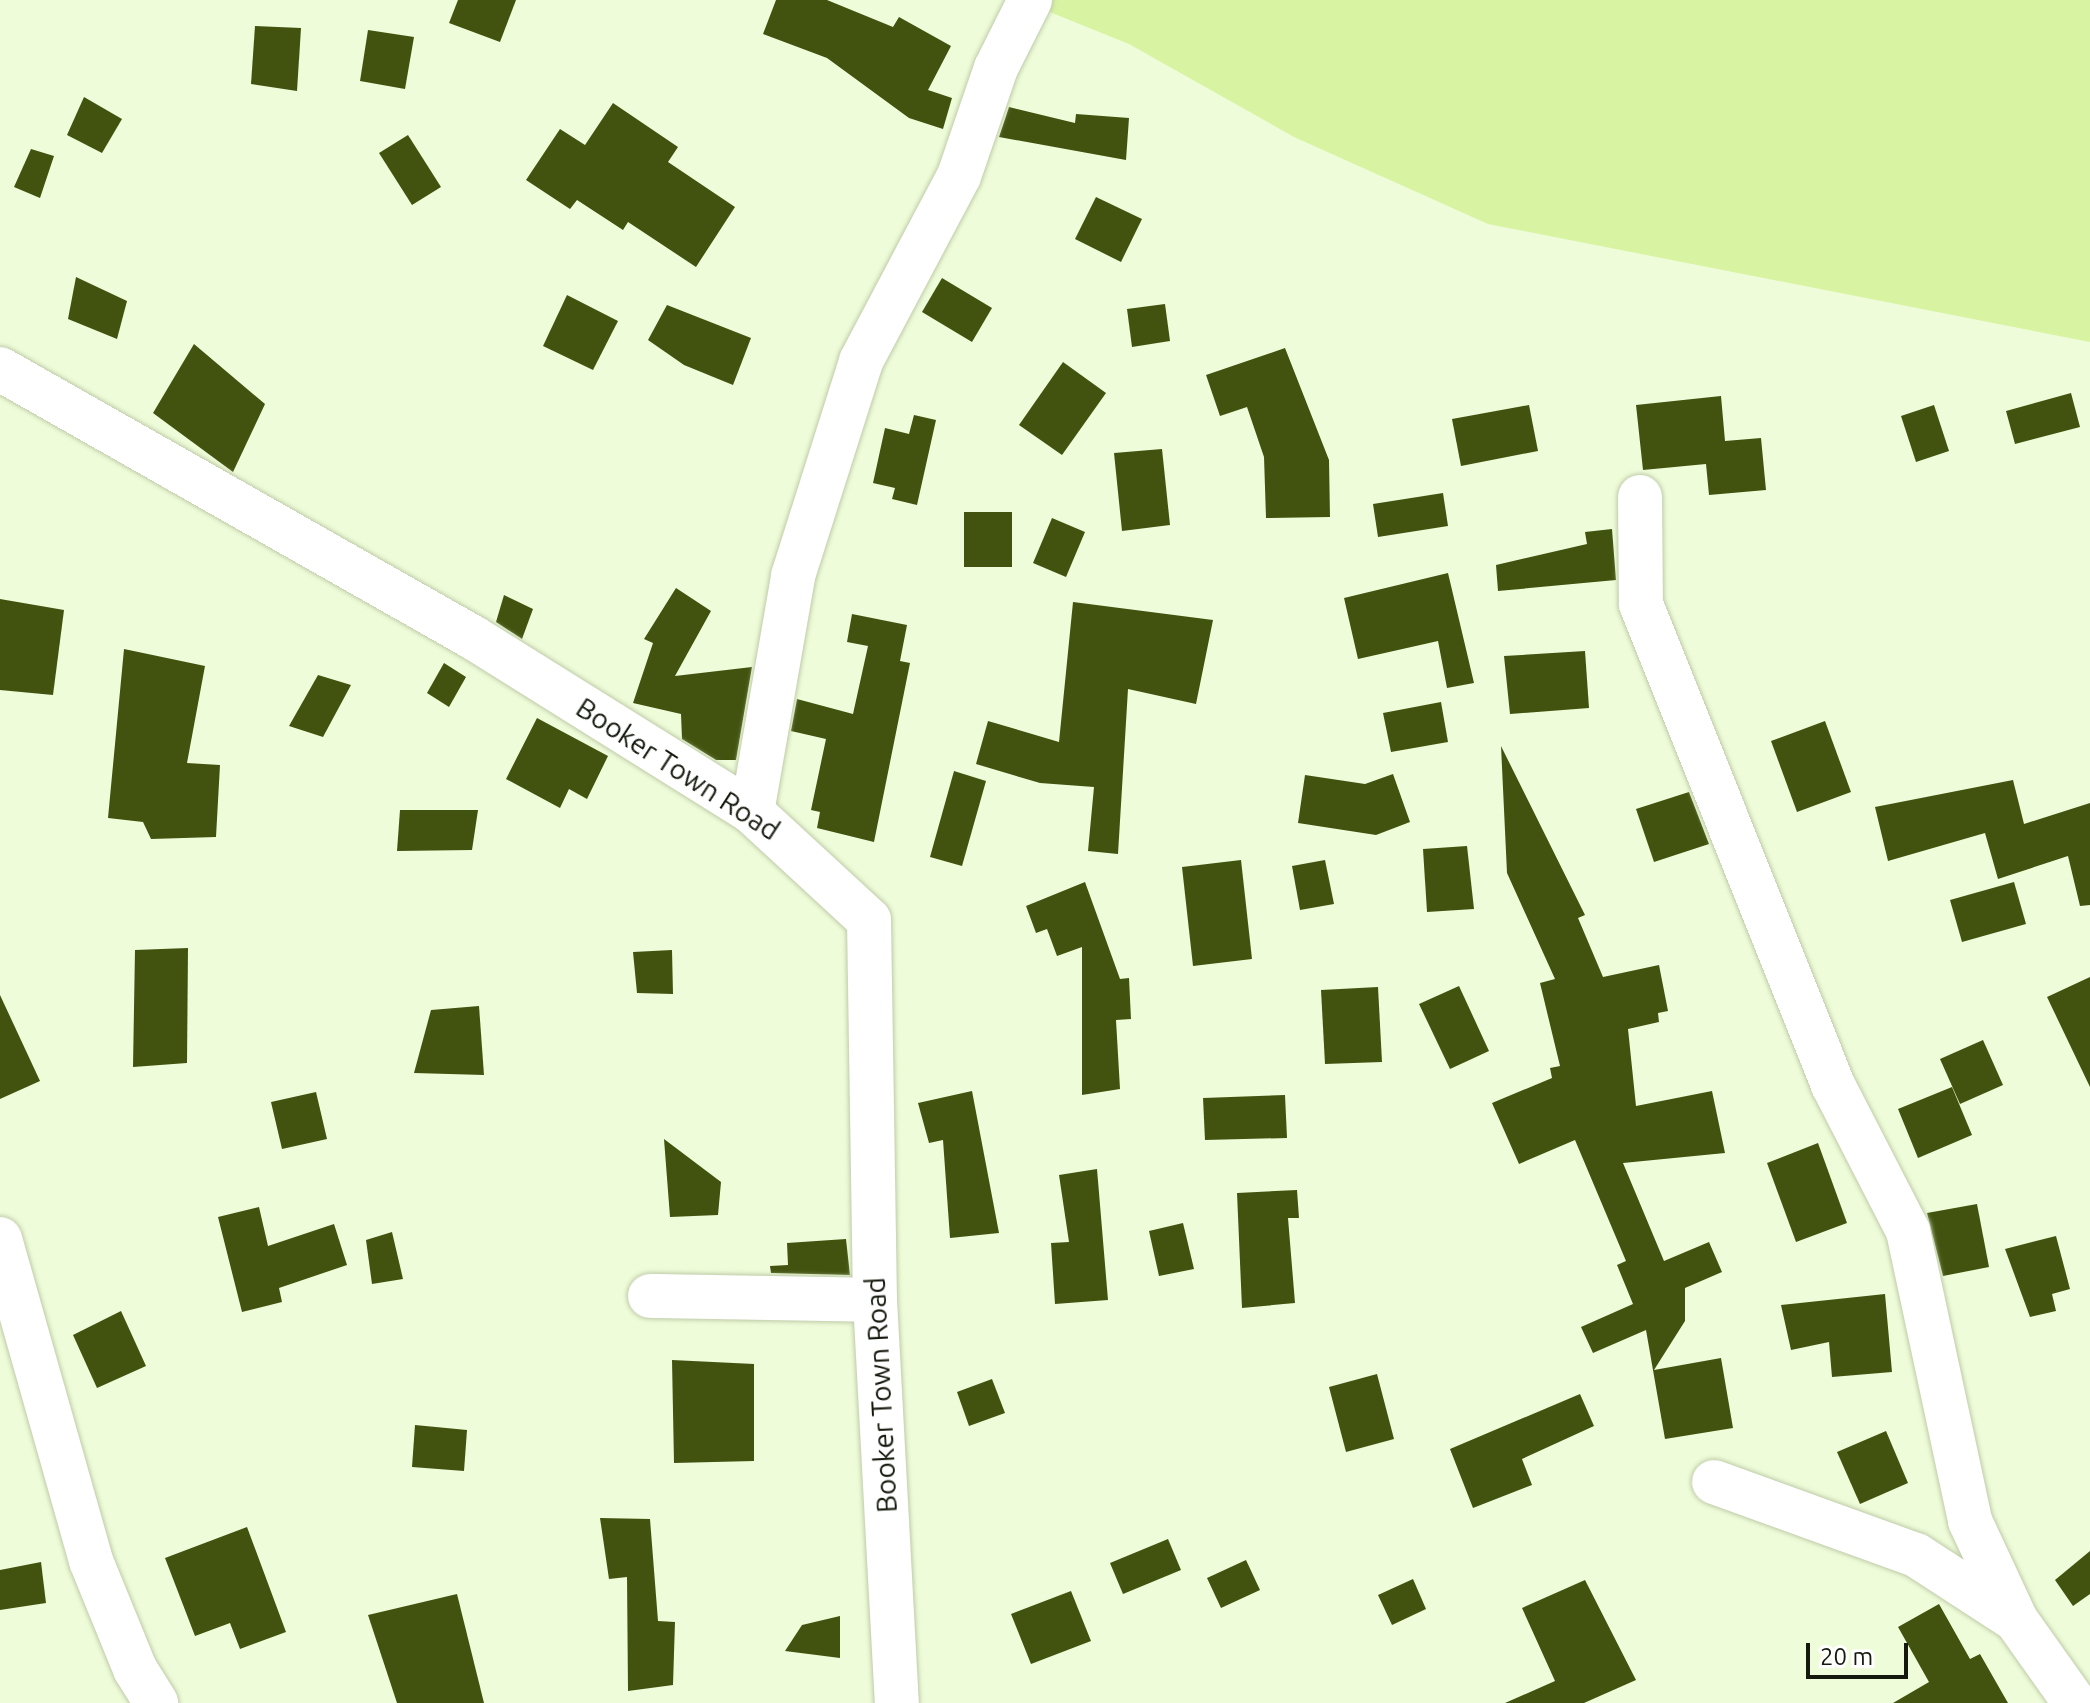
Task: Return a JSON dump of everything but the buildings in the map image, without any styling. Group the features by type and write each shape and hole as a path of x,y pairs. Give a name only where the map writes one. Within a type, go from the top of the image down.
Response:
{"street":[{"path":"752,812 793,576 861,361 959,176 996,68 1030,0"},
{"name":"Booker Town Road","path":"0,369 474,638 752,812 869,920 875,1300 897,1703"},
{"path":"1640,497 1641,604 1833,1085 1908,1231 1970,1521 2016,1620 2075,1703"},
{"path":"0,1239 91,1561 156,1703"},
{"path":"650,1296 875,1300"},
{"path":"1714,1482 1916,1555 2016,1620"}],"green space":[{"path":"1020,0 2090,0 2090,342 1488,224 1294,137 1129,44"}]}
